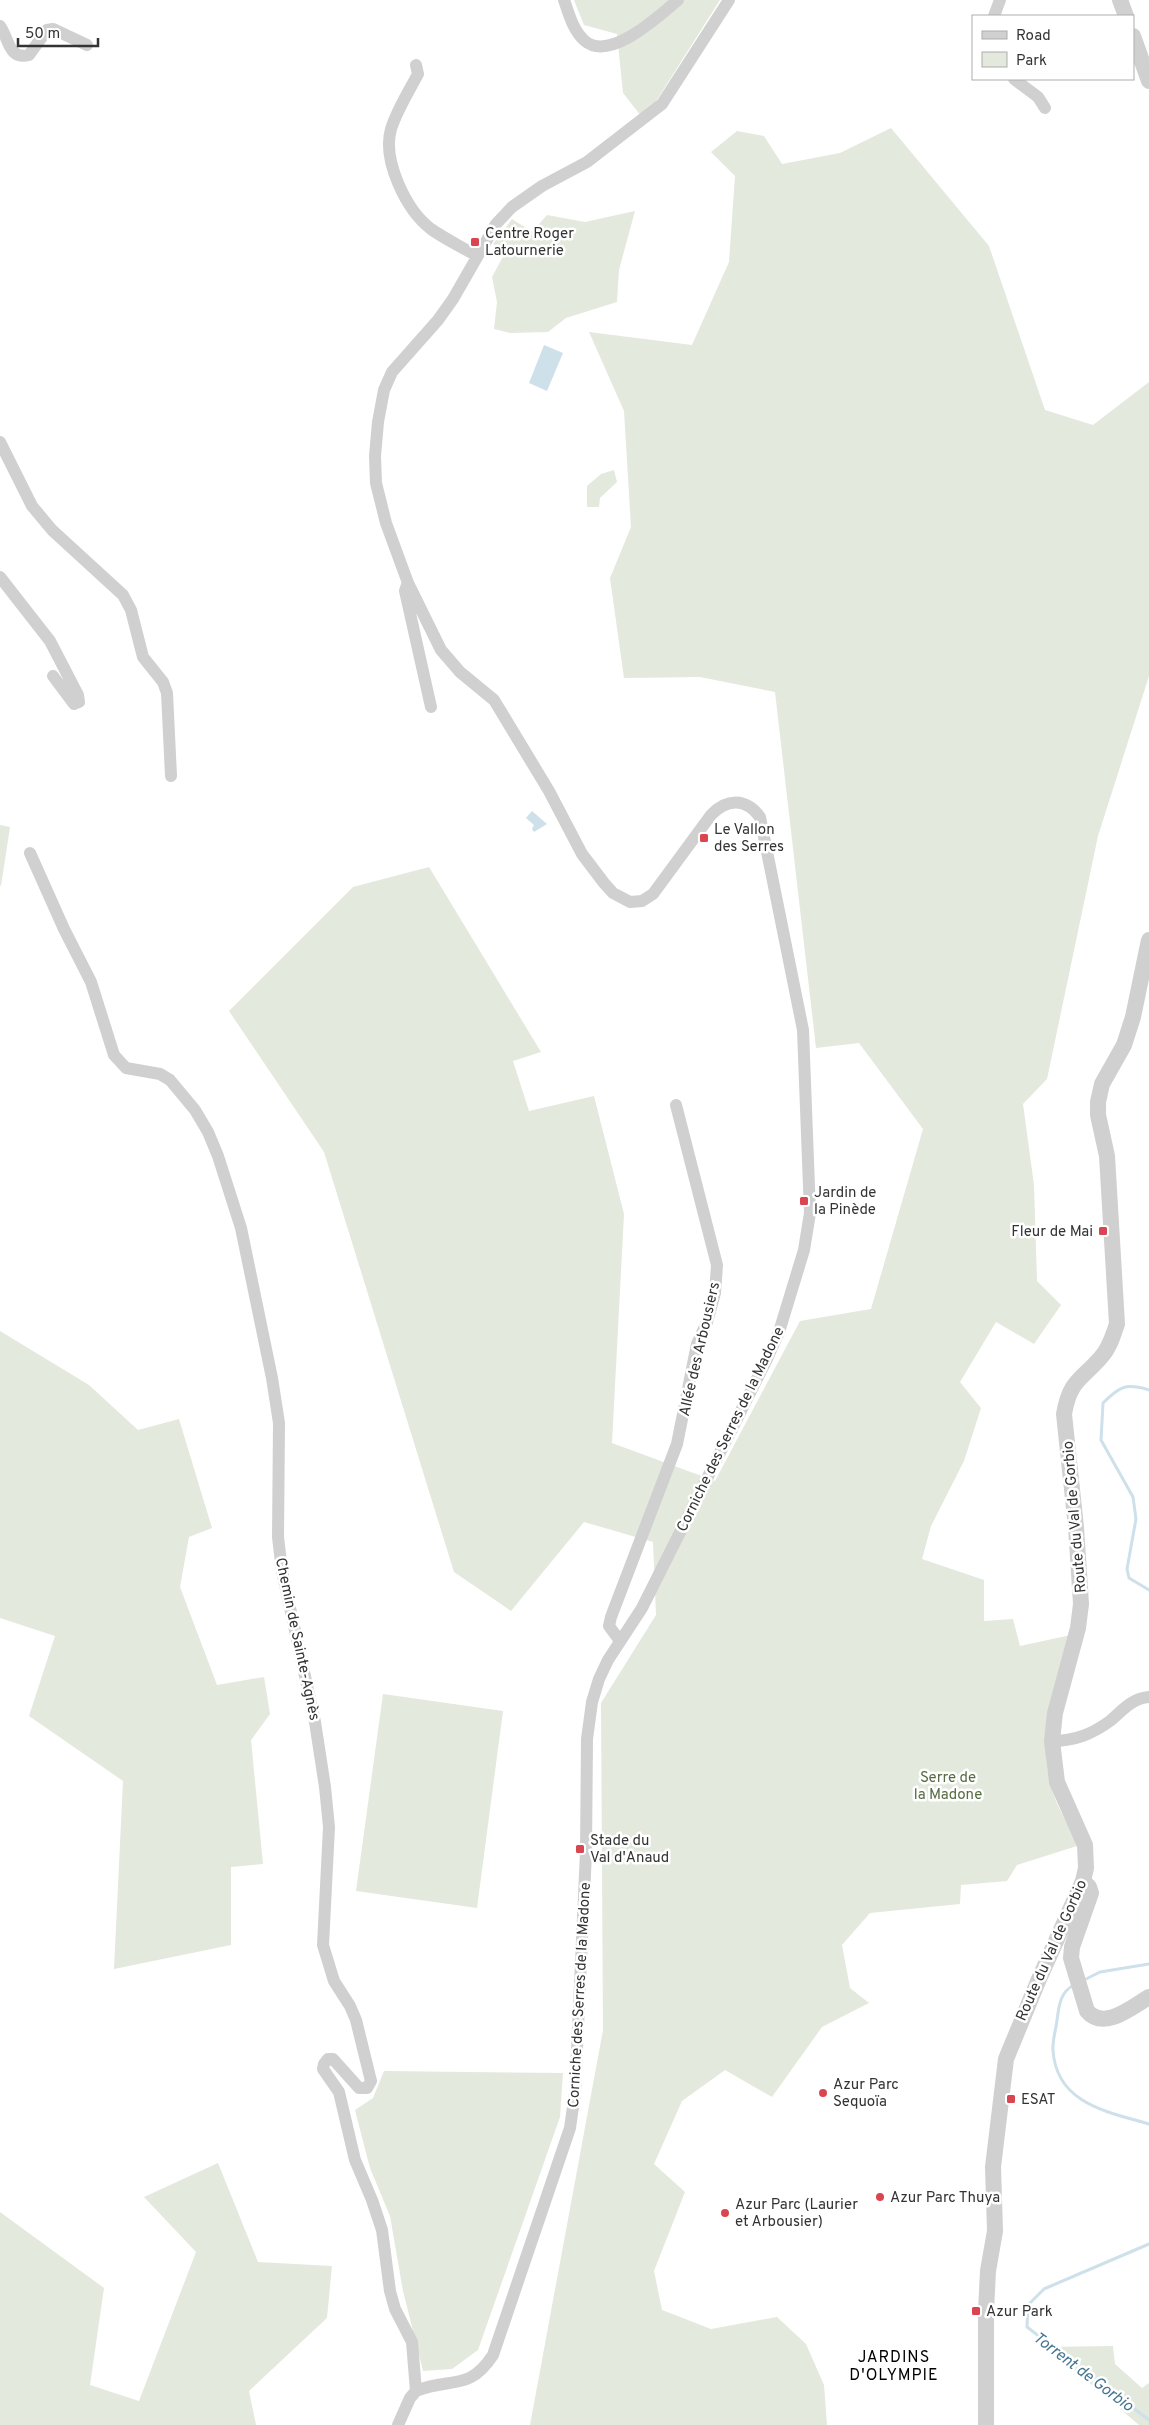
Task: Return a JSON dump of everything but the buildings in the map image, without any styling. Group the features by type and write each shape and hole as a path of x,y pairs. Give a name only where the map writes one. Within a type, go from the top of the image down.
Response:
{"street":[{"path":"564,0 579,35 595,46 607,47 617,44 634,33 678,0"},
{"name":"Corniche des Serres de la Madone","path":"416,2390 460,2382 474,2376 486,2367 493,2355 570,2128 574,2093 586,1862 587,1739 599,1679 620,1641 642,1608 766,1362 779,1332 804,1250 810,1213 803,1030 790,958 760,817 754,808 745,803 733,802 722,805 711,815 653,894 642,901 630,902 620,899 604,883 582,854 549,791 494,700 460,672 441,650 408,583 386,523 376,483 375,456 384,390 392,372 438,320 453,299 496,224 512,208 542,186 588,162 662,104 729,0"},
{"path":"994,15 1000,0"},
{"path":"1120,0 1126,15"},
{"path":"0,26 13,52 22,56 29,55 47,30 53,29 87,45"},
{"path":"1134,39 1149,81"},
{"path":"416,65 418,74 391,129 389,151 392,169 400,186 422,221 431,229 477,256"},
{"path":"1015,80 1038,97 1044,108"},
{"path":"0,442 32,506 52,530 123,594 131,610 143,656 163,682 167,693 170,776"},
{"path":"0,578 50,641 78,695 79,702 74,704 53,676"},
{"path":"408,583 405,592 431,707"},
{"name":"Chemin de Sainte-Agnès","path":"30,853 64,929 91,982 114,1055 126,1068 160,1074 170,1080 195,1110 208,1132 218,1156 241,1228 272,1378 279,1423 278,1537 282,1571 315,1722 325,1788 329,1827 323,1945 334,1981 350,2006 356,2020 371,2082 367,2088 359,2088 333,2059 328,2059 323,2069 339,2092 354,2160 372,2200 382,2230 390,2291 395,2310 412,2342 416,2390"},
{"name":"Route du Val de Gorbio","path":"986,2425 986,2301 988,2271 995,2231 993,2167 1006,2059 1038,1979 1083,1881 1086,1863 1085,1845 1057,1782 1052,1741 1055,1713 1078,1628 1081,1604 1076,1527 1064,1414 1067,1399 1080,1376 1101,1358 1108,1349 1116,1324 1107,1156 1098,1115 1098,1102 1102,1084 1124,1045 1133,1017 1149,940"},
{"name":"Allée des Arbousiers","path":"620,1641 609,1626 611,1617 677,1444 697,1344 708,1322 715,1293 717,1265 676,1105"},
{"path":"1052,1741 1077,1739 1088,1735 1110,1721 1131,1703 1149,1696"},
{"path":"1083,1881 1089,1887 1090,1893 1072,1947 1075,1975 1088,2011 1092,2017 1099,2019 1113,2018 1149,1997"},
{"path":"398,2425 410,2398 416,2390"}],"green space":[{"path":"574,0 720,0 653,106 641,116 623,93 617,34 584,25"},
{"name":"Serre de la Madone","path":"891,128 989,246 1045,410 1093,425 1149,382 1149,676 1098,836 1047,1079 1023,1104 1034,1185 1037,1281 1061,1305 1034,1344 996,1322 960,1382 981,1408 964,1461 931,1526 922,1559 984,1580 984,1621 1013,1619 1020,1646 1071,1635 1053,1697 1046,1738 1046,1759 1049,1780 1056,1801 1080,1845 1017,1865 1007,1881 961,1885 960,1904 870,1913 842,1945 850,1988 869,2003 822,2027 772,2097 725,2070 682,2101 654,2164 685,2192 654,2271 662,2310 711,2329 777,2317 806,2344 824,2385 827,2425 530,2425 603,2030 601,1703 656,1615 653,1542 584,1522 511,1611 454,1572 324,1152 229,1011 353,887 429,867 541,1052 513,1061 529,1111 594,1096 624,1214 612,1443 715,1481 800,1321 871,1309 923,1129 859,1043 816,1048 775,692 700,677 624,678 610,578 631,527 624,411 589,332 692,345 729,262 735,176 711,152 737,131 764,136 782,164 840,153"},
{"path":"635,211 619,270 617,302 566,318 548,332 510,333 494,329 497,302 492,277 505,253 493,244 512,219 532,232 547,215 585,222"},
{"path":"614,470 617,482 600,498 599,507 587,507 587,486 601,474"},
{"path":"0,825 10,827 1,886 0,885"},
{"path":"0,1331 89,1385 138,1430 179,1419 212,1528 189,1537 180,1587 217,1685 264,1677 270,1714 251,1740 263,1864 231,1867 231,1945 114,1969 123,1781 29,1716 55,1636 0,1618"},
{"path":"383,1694 503,1711 477,1908 356,1891"},
{"path":"384,2071 563,2073 560,2117 478,2350 452,2369 423,2371 403,2291 390,2216 370,2168 355,2110 373,2098"},
{"path":"218,2163 258,2262 332,2266 327,2318 249,2391 256,2425 0,2425 0,2212 104,2288 90,2385 139,2401 196,2252 144,2197"},
{"path":"1113,2346 1115,2364 1142,2388 1149,2383 1149,2425 1139,2425 1047,2347"}],"water":[{"path":"544,345 563,353 547,391 529,383"},
{"path":"532,811 547,824 534,832 532,829 534,825 526,818"}],"waterway":[{"name":"Torrent de Gorbio","path":"1149,1390 1134,1387 1124,1388 1114,1393 1103,1403 1101,1440 1133,1497 1136,1519 1127,1569 1129,1578 1149,1590"},
{"name":"Torrent de Gorbio","path":"1082,1981 1100,1972 1149,1964"},
{"name":"Torrent de Gorbio","path":"1074,1985 1066,1991 1061,2000 1053,2043 1057,2069 1064,2083 1074,2094 1087,2103 1102,2110 1149,2124"},
{"name":"Torrent de Gorbio","path":"1149,2244 1044,2289 1028,2305 1027,2327 1149,2420"}],"place":[{"name":"Centre Roger Latournerie","path":"475,242"},
{"name":"Le Vallon des Serres","path":"704,838"},
{"name":"Jardin de la Pinède","path":"804,1201"},
{"name":"Fleur de Mai","path":"1103,1231"},
{"name":"Stade du Val d'Anaud","path":"580,1849"},
{"name":"Azur Parc Sequoïa","path":"823,2093"},
{"name":"ESAT","path":"1011,2099"},
{"name":"Azur Parc Thuya","path":"880,2197"},
{"name":"Azur Parc (Laurier et Arbousier)","path":"725,2213"},
{"name":"Azur Park","path":"976,2311"}],"district":[{"name":"JARDINS D'OLYMPIE","path":"894,2365"}]}
